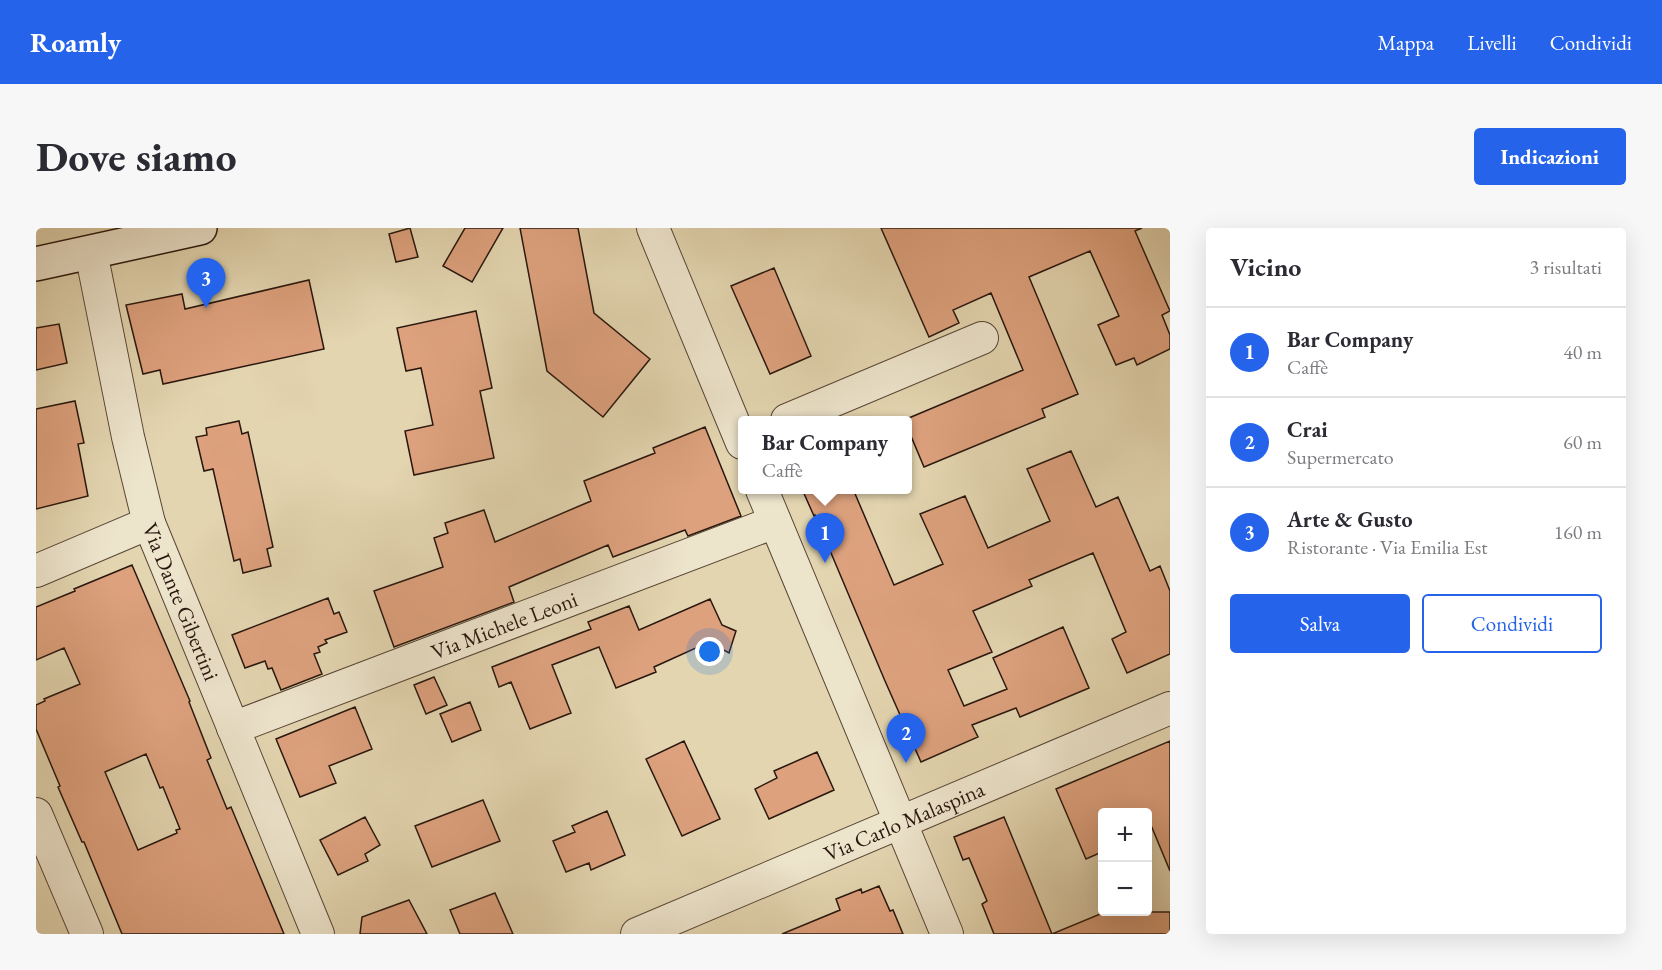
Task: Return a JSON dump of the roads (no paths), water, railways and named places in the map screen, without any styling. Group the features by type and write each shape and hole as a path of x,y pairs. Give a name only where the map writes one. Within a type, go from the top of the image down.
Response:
{"main road":[{"path":"36,264 200,228"}],"street":[{"path":"652,228 738,432"},
{"name":"Via Dante Gibertini","path":"92,252 128,437 149,523 318,934"},
{"path":"797,416 982,338"},
{"path":"764,494 947,934"},
{"name":"Via Michele Leoni","path":"233,728 775,522"},
{"path":"36,571 149,523"},
{"name":"Via Carlo Malaspina","path":"637,934 1170,708"},
{"path":"36,814 87,934"}],"place":[{"name":"Arte & Gusto","path":"206,308"},
{"name":"Bar Company","path":"825,563"},
{"name":"Crai","path":"906,763"}]}
